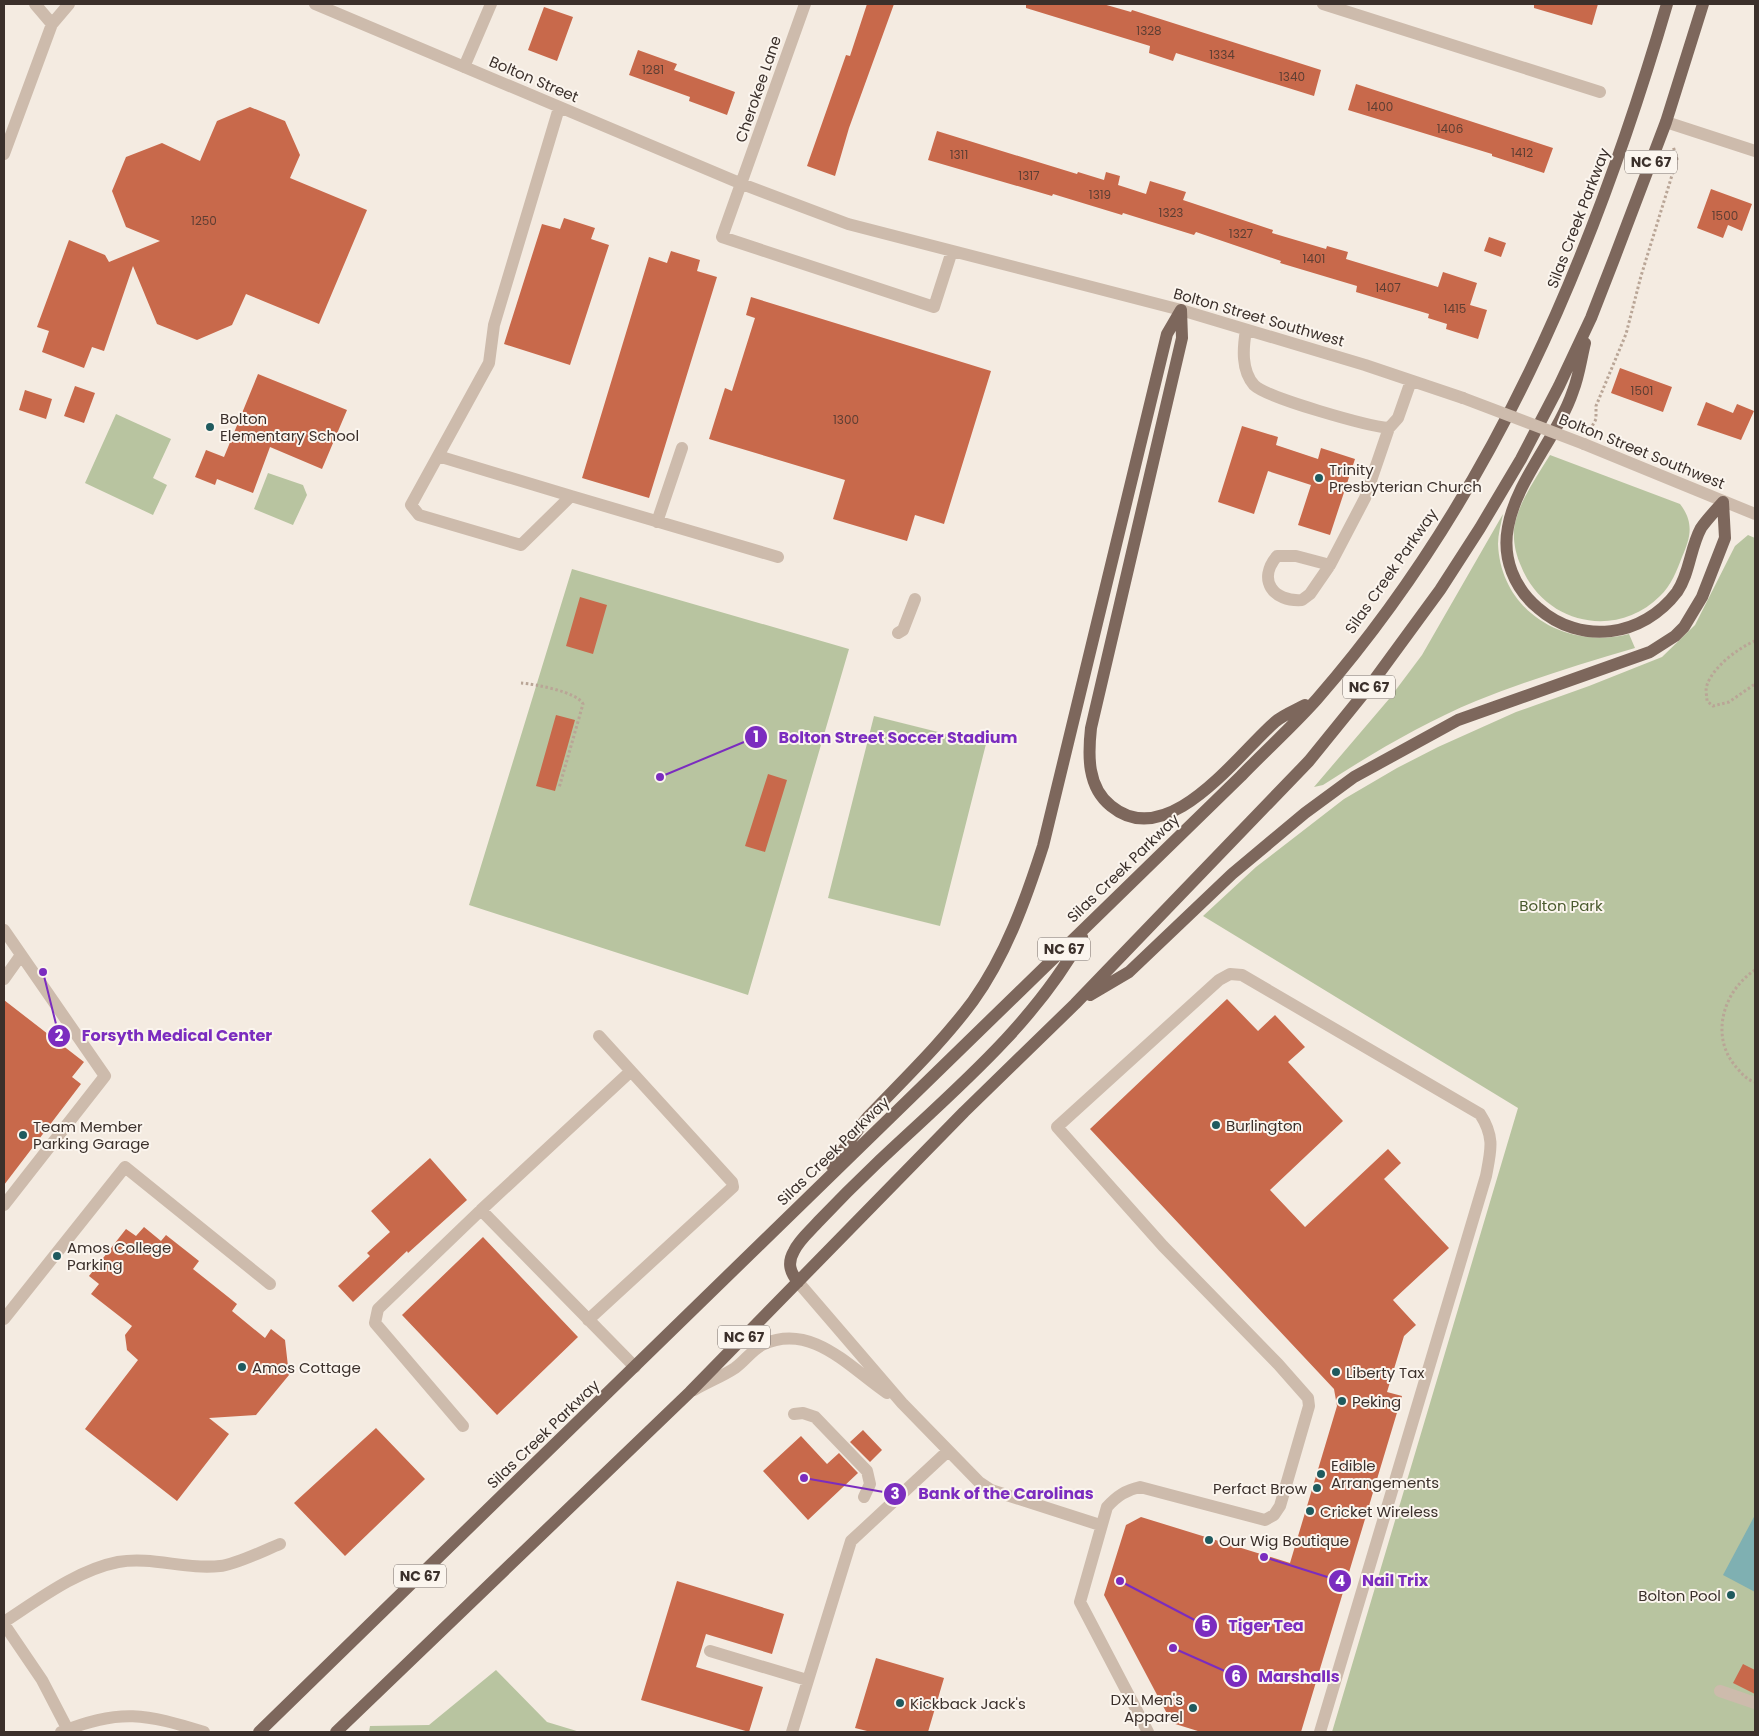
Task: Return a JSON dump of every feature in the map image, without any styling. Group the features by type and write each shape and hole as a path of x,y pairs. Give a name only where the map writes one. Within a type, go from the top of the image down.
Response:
{"main road":[{"name":"Silas Creek Parkway","path":"259,1732 1089,924 1316,699 1379,620 1419,565 1481,468 1512,412 1561,305 1604,197 1630,125 1667,4"},
{"name":"NC 67","path":"336,1732 690,1392 964,1112 1075,1004 1309,761 1369,687 1440,590 1480,528 1525,451 1591,318 1666,122 1703,4"},
{"path":"1181,310 1182,338 1091,728 1089,759 1093,778 1107,803 1123,814 1142,819 1167,815 1188,803 1208,787 1277,720 1316,699"},
{"path":"810,1196 867,1119 930,1054 974,999 997,960 1028,892 1043,846 1167,334 1181,310"},
{"path":"1591,318 1573,392 1520,495 1508,526 1508,557 1514,577 1521,590 1537,608 1550,618 1580,631 1609,633 1639,624 1667,603 1678,590 1701,528 1723,502"},
{"path":"1075,1004 1129,972 1232,874 1305,813 1354,777 1458,720 1650,652 1675,636 1693,614 1702,597 1725,538 1723,502"},
{"path":"798,1282 792,1274 790,1264 797,1246 853,1186 990,1054 1034,1008 1063,971 1089,924"}],"street":[{"path":"35,4 52,24"},
{"path":"4,154 52,24 69,4"},
{"name":"Bolton Street","path":"315,4 742,184"},
{"path":"464,67 490,4"},
{"name":"Cherokee Lane","path":"805,4 722,237 934,308 952,251"},
{"path":"1324,4 1600,92"},
{"path":"560,108 494,325 489,364 411,505 419,515 521,545 571,496"},
{"path":"1666,122 1755,151"},
{"name":"Bolton Street Southwest","path":"742,184 848,224 1181,310 1411,381 1463,398 1584,444 1755,514"},
{"path":"1246,330 1242,348 1244,364 1254,384 1266,393 1373,426 1389,428"},
{"path":"1330,565 1296,556 1277,556 1269,569 1269,582 1278,597 1302,600 1310,594 1330,565 1366,498 1389,428 1398,418 1411,381"},
{"path":"657,522 682,448"},
{"path":"438,456 778,557"},
{"path":"898,633 903,630 915,599"},
{"path":"4,930 105,1076 4,1205"},
{"path":"4,979 21,955"},
{"path":"1148,1732 1080,1602 1100,1525 1107,1507 1116,1498 1129,1490 1140,1487 1265,1520 1274,1515 1280,1506 1309,1406 1308,1398 1278,1364 1163,1246 1057,1127 1219,980 1230,974 1242,975 1480,1114 1490,1129 1490,1154 1486,1176 1320,1732"},
{"path":"588,1320 730,1192 732,1187 732,1182 598,1036"},
{"path":"463,1426 374,1323 378,1309 481,1210 631,1071"},
{"path":"4,1319 125,1167 270,1284"},
{"path":"481,1210 635,1367"},
{"path":"798,1282 902,1403 969,1474 991,1490 1100,1525"},
{"path":"690,1392 736,1367 760,1345 790,1337 816,1343 829,1350 902,1403"},
{"path":"794,1414 803,1413 815,1416 867,1471 870,1484 864,1497"},
{"path":"792,1732 851,1541 948,1451"},
{"path":"204,1732 140,1715 118,1716 64,1731 42,1680 4,1623 65,1582 117,1562 152,1560 180,1564 221,1566 280,1544"},
{"path":"710,1651 807,1680"},
{"path":"1720,1691 1755,1703"}],"path":[{"path":"1584,444 1596,419 1596,406 1626,334 1640,276 1677,159 1666,122"},
{"path":"1755,641 1731,657 1715,671 1706,686 1707,701 1713,706 1721,706 1755,684"},
{"path":"521,683 534,684 575,696 583,704 559,788"},
{"path":"1755,970 1737,984 1730,995 1722,1020 1721,1034 1723,1046 1734,1065 1749,1081 1755,1082"}],"green space":[{"path":"116,414 171,439 153,478 167,485 153,515 85,483"},
{"path":"1550,455 1680,504 1687,517 1690,530 1685,550 1664,592 1642,610 1623,618 1603,621 1583,619 1563,613 1546,601 1532,586 1518,557 1514,544 1514,529 1523,500"},
{"path":"268,473 303,485 307,495 293,525 254,509"},
{"path":"1503,514 1498,544 1502,568 1511,589 1524,607 1541,621 1561,631 1583,636 1606,638 1629,634 1635,648 1535,679 1476,701 1417,729 1323,785 1314,787 1389,699 1422,655"},
{"name":"Bolton Park","path":"1748,535 1755,538 1755,1732 1332,1732 1518,1108 1203,916 1256,867 1344,799 1397,768 1438,747 1516,712 1662,657 1695,625 1735,546"},
{"path":"572,569 849,649 748,995 469,905"},
{"path":"874,716 986,744 940,926 828,898"},
{"path":"496,1670 547,1722 580,1732 369,1732 370,1726 429,1725"}],"water":[{"path":"1755,1515 1755,1592 1723,1575"}],"building":[{"path":"867,4 894,4 849,128 835,176 807,166 846,55 850,56"},
{"path":"1026,4 1103,4 1131,12 1132,10 1321,70 1314,96 1176,53 1173,61 1149,53 1150,46 1026,8"},
{"path":"1534,4 1598,4 1592,25 1534,8"},
{"path":"544,7 573,17 557,61 528,50"},
{"path":"638,50 677,64 674,70 735,92 727,115 689,101 690,97 629,75"},
{"path":"1356,84 1553,148 1544,173 1492,156 1492,154 1348,110"},
{"path":"250,107 285,121 300,155 290,178 367,210 319,324 246,294 232,325 197,340 157,324 133,266 104,351 92,347 84,368 42,352 49,331 37,327 69,240 105,255 109,262 160,241 126,227 112,191 126,157 162,143 200,161 217,121"},
{"path":"937,131 1077,174 1078,172 1104,180 1106,172 1120,176 1118,185 1146,194 1150,181 1186,192 1183,200 1273,230 1272,233 1326,249 1327,246 1348,252 1346,259 1438,287 1443,272 1477,283 1470,305 1487,310 1478,339 1446,329 1447,324 1428,318 1429,314 1356,292 1357,286 1280,263 1281,261 1196,232 1194,235 1123,213 1122,215 1053,194 1052,196 928,160"},
{"path":"1711,189 1752,204 1742,231 1728,225 1723,238 1697,228"},
{"path":"564,218 595,228 591,239 609,245 570,365 504,344 542,224 560,229"},
{"path":"1489,237 1506,243 1501,257 1484,251"},
{"path":"671,251 700,260 697,271 717,277 649,498 582,478 649,257 667,263"},
{"path":"751,297 991,371 944,524 915,515 907,541 833,519 845,480 709,439 725,388 732,391 755,318 746,315"},
{"path":"1620,368 1672,387 1663,412 1611,393"},
{"path":"258,374 347,410 322,469 270,447 253,493 217,479 215,485 195,477 206,450 224,457"},
{"path":"75,386 95,393 84,423 64,416"},
{"path":"25,390 52,399 46,419 19,410"},
{"path":"1706,402 1733,413 1737,404 1754,411 1741,440 1697,425"},
{"name":"Trinity Presbyterian Church","path":"1242,426 1278,437 1276,445 1318,459 1321,448 1355,459 1330,535 1298,525 1311,485 1268,471 1254,514 1218,502"},
{"path":"580,597 607,605 593,654 566,646"},
{"path":"556,715 575,720 555,791 536,786"},
{"path":"768,774 787,780 765,852 745,846"},
{"path":"1227,999 1258,1031 1275,1015 1305,1047 1288,1062 1343,1121 1270,1190 1305,1227 1388,1149 1401,1163 1384,1179 1449,1248 1393,1300 1416,1325 1404,1336 1387,1392 1402,1396 1301,1732 1201,1732 1172,1723 1104,1595 1126,1525 1141,1517 1290,1563 1337,1406 1334,1389 1090,1129"},
{"name":"Team Member Parking Garage","path":"4,1000 84,1062 72,1077 81,1084 4,1185"},
{"path":"430,1158 467,1200 408,1253 407,1251 353,1302 338,1286 370,1256 367,1253 390,1232 371,1211"},
{"name":"Amos Cottage","path":"144,1227 161,1241 166,1235 199,1261 193,1269 237,1304 232,1311 265,1338 271,1329 285,1340 289,1375 256,1415 209,1418 229,1434 177,1501 85,1429 138,1360 127,1350 125,1335 132,1326 91,1294 99,1284 89,1276 126,1229 136,1236"},
{"path":"483,1237 578,1337 497,1415 402,1315"},
{"path":"376,1428 425,1479 345,1556 294,1503"},
{"path":"863,1430 882,1450 870,1462 850,1442"},
{"path":"801,1436 827,1464 839,1453 858,1473 808,1520 763,1471"},
{"path":"677,1581 784,1614 772,1654 706,1634 696,1667 763,1687 749,1732 641,1700"},
{"name":"Kickback Jack's","path":"876,1658 944,1678 928,1732 871,1732 855,1728"},
{"path":"1743,1664 1755,1670 1755,1694 1733,1683"}],"place":[{"name":"Bolton Elementary School","path":"210,427"},
{"name":"Trinity Presbyterian Church","path":"1319,478"},
{"name":"Bolton Street Soccer Stadium","path":"660,777"},
{"name":"Forsyth Medical Center","path":"43,972"},
{"name":"Burlington","path":"1216,1125"},
{"name":"Team Member Parking Garage","path":"23,1135"},
{"name":"Amos College Parking","path":"57,1256"},
{"name":"Amos Cottage","path":"242,1367"},
{"name":"Liberty Tax","path":"1336,1372"},
{"name":"Peking","path":"1342,1401"},
{"name":"Edible Arrangements","path":"1321,1474"},
{"name":"Bank of the Carolinas","path":"804,1478"},
{"name":"Perfact Brow","path":"1317,1488"},
{"name":"Cricket Wireless","path":"1310,1511"},
{"name":"Our Wig Boutique","path":"1209,1540"},
{"name":"Nail Trix","path":"1264,1557"},
{"name":"Tiger Tea","path":"1120,1581"},
{"name":"Bolton Pool","path":"1731,1595"},
{"name":"Marshalls","path":"1173,1648"},
{"name":"Kickback Jack's","path":"900,1703"},
{"name":"DXL Men's Apparel","path":"1193,1708"}]}
